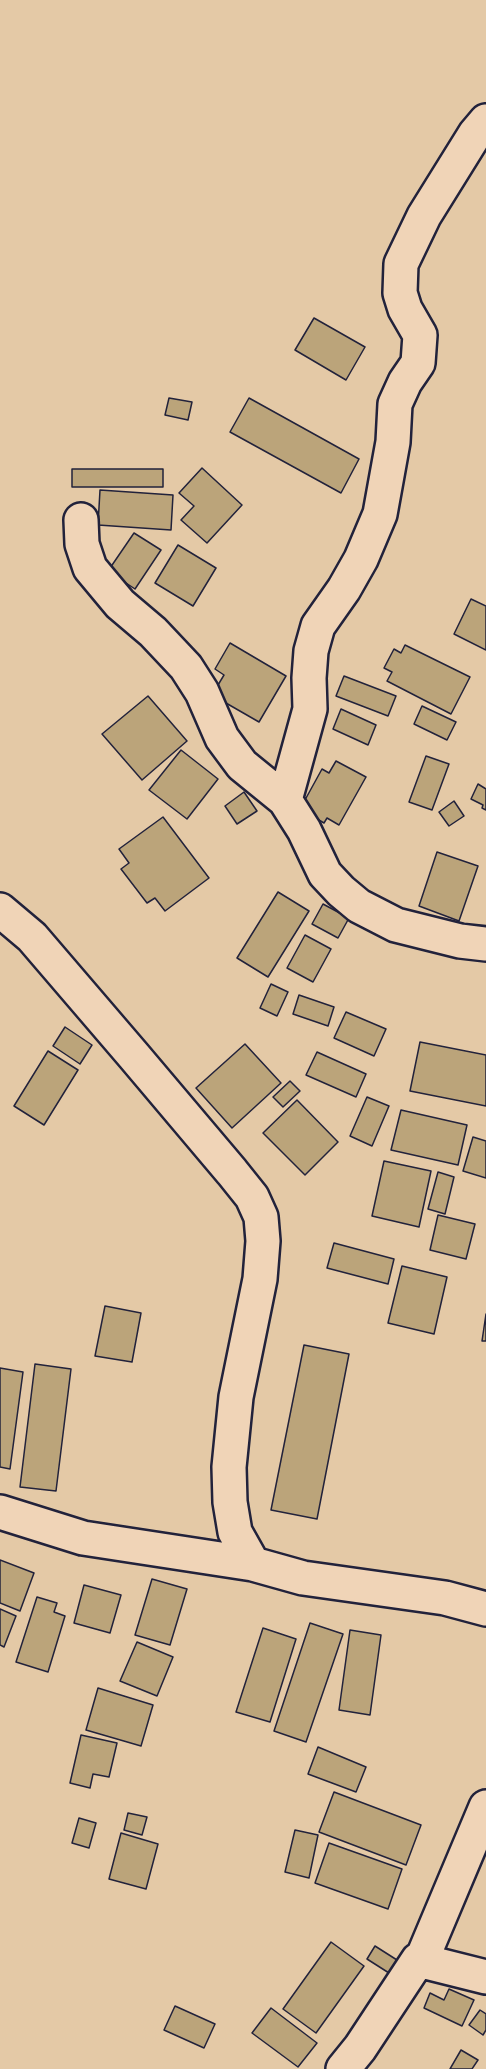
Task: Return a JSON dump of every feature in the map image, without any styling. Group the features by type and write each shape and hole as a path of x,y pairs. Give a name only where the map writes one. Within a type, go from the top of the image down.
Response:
{"street":[{"path":"285,800 310,709 310,651 318,626 344,589 361,559 380,514 393,442 395,404 405,382 418,363 420,335 405,309 400,293 402,264 424,216 475,134 486,121"},
{"path":"81,520 82,544 90,568 120,604 153,632 186,667 202,692 222,738 242,765 285,800 304,830 325,874 341,891 360,906 396,924 460,941 486,944"},
{"path":"0,910 32,937 127,1047 252,1197 261,1217 264,1241 260,1279 236,1397 229,1467 230,1502 235,1532 253,1564"},
{"path":"0,1512 83,1538 253,1564 303,1578 446,1598 486,1609"},
{"path":"343,2069 360,2048 418,1960 422,1959 486,1808"},
{"path":"418,1960 486,1977"}],"building":[{"path":"314,318 365,347 346,380 295,350"},
{"path":"169,398 192,402 188,420 165,415"},
{"path":"249,398 359,459 341,493 230,432"},
{"path":"202,468 242,505 207,543 181,520 194,506 179,493"},
{"path":"72,469 163,469 163,487 72,487"},
{"path":"100,490 173,495 171,530 98,525"},
{"path":"134,533 161,550 135,589 108,571"},
{"path":"178,545 216,568 193,606 155,583"},
{"path":"471,599 486,606 486,650 454,634"},
{"path":"230,643 286,676 259,722 212,695 224,675 215,669"},
{"path":"405,645 470,677 451,714 387,681 392,672 384,668 394,649 401,653"},
{"path":"344,676 396,696 388,716 336,696"},
{"path":"148,696 187,741 142,780 102,734"},
{"path":"422,706 456,722 447,740 414,724"},
{"path":"341,709 376,725 368,745 333,729"},
{"path":"181,750 218,779 187,819 149,790"},
{"path":"426,756 449,764 432,810 409,802"},
{"path":"336,761 366,777 339,825 327,818 324,823 300,809 322,769 329,773"},
{"path":"478,784 486,789 486,810 482,808 483,805 471,799"},
{"path":"244,792 257,811 237,824 225,806"},
{"path":"454,801 464,816 449,826 439,812"},
{"path":"163,817 209,878 165,911 155,898 147,903 121,869 129,863 119,849"},
{"path":"437,852 478,866 459,921 419,906"},
{"path":"278,892 309,911 268,977 237,958"},
{"path":"323,904 349,918 338,938 312,924"},
{"path":"305,935 331,949 313,982 287,968"},
{"path":"271,984 288,992 277,1016 260,1008"},
{"path":"299,995 334,1007 328,1026 293,1014"},
{"path":"346,1012 386,1029 374,1056 334,1038"},
{"path":"65,1027 92,1045 80,1064 53,1046"},
{"path":"420,1042 486,1055 486,1106 410,1091"},
{"path":"245,1044 281,1083 232,1128 196,1088"},
{"path":"48,1051 78,1070 44,1125 14,1106"},
{"path":"317,1052 366,1074 356,1097 306,1075"},
{"path":"290,1081 300,1091 283,1107 273,1097"},
{"path":"367,1097 389,1106 372,1146 350,1136"},
{"path":"297,1100 338,1142 305,1175 263,1133"},
{"path":"401,1110 467,1125 458,1165 391,1150"},
{"path":"473,1137 486,1141 486,1178 463,1171"},
{"path":"384,1161 431,1171 419,1227 372,1216"},
{"path":"438,1172 454,1177 445,1214 428,1209"},
{"path":"438,1215 475,1224 466,1259 430,1250"},
{"path":"334,1243 394,1259 388,1284 327,1268"},
{"path":"402,1266 447,1277 434,1334 388,1323"},
{"path":"105,1306 141,1313 132,1362 95,1356"},
{"path":"486,1314 486,1341 482,1341"},
{"path":"304,1345 349,1354 317,1519 271,1510"},
{"path":"35,1364 71,1369 56,1491 20,1487"},
{"path":"0,1368 23,1372 10,1469 0,1467"},
{"path":"0,1560 34,1573 20,1611 0,1603"},
{"path":"152,1579 187,1589 170,1645 135,1635"},
{"path":"84,1585 121,1595 110,1633 74,1623"},
{"path":"37,1597 57,1603 54,1612 65,1616 48,1672 16,1662"},
{"path":"0,1609 16,1616 4,1647 0,1645"},
{"path":"310,1623 343,1634 306,1742 274,1731"},
{"path":"263,1628 296,1639 270,1722 236,1712"},
{"path":"350,1630 381,1635 370,1715 339,1710"},
{"path":"137,1642 173,1657 157,1696 120,1681"},
{"path":"98,1688 153,1705 141,1746 86,1730"},
{"path":"81,1735 117,1743 109,1777 93,1774 90,1788 70,1783"},
{"path":"318,1747 366,1767 356,1792 308,1774"},
{"path":"334,1792 421,1825 406,1865 319,1832"},
{"path":"128,1813 147,1817 142,1835 124,1830"},
{"path":"79,1818 96,1823 89,1848 72,1843"},
{"path":"295,1830 318,1835 309,1878 285,1872"},
{"path":"121,1833 158,1844 146,1889 109,1879"},
{"path":"329,1843 402,1869 388,1909 315,1883"},
{"path":"331,1942 364,1966 316,2033 283,2009"},
{"path":"375,1946 397,1960 389,1973 367,1959"},
{"path":"449,1989 474,2000 462,2026 424,2008 430,1993 444,2000"},
{"path":"175,2006 215,2024 204,2048 164,2030"},
{"path":"271,2008 317,2043 298,2067 252,2033"},
{"path":"480,2010 486,2014 486,2030 483,2035 469,2025"},
{"path":"461,2050 478,2060 472,2069 450,2069"}]}
